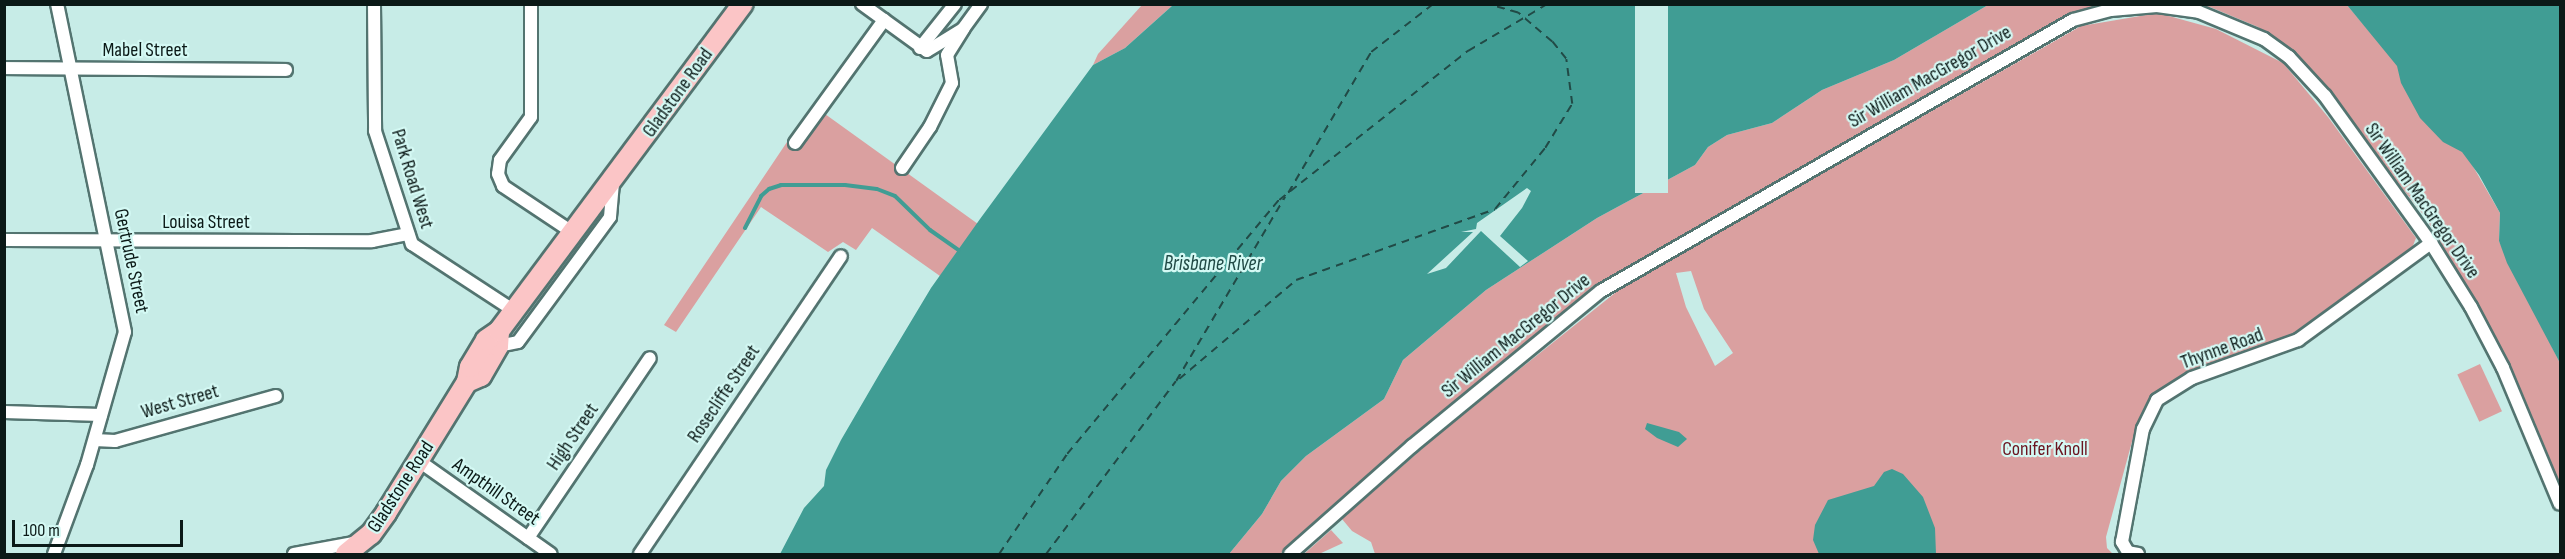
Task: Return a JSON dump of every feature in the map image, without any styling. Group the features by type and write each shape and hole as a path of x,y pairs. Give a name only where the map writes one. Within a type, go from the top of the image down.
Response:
{"main road":[{"name":"Gladstone Road","path":"346,555 364,541 419,461 467,382 470,367 486,340 499,339 513,310 613,181 743,4"}],"street":[{"name":"Gertrude Street","path":"54,555 94,440 125,335 108,242 57,4"},
{"name":"Park Road West","path":"374,4 375,131 408,234 416,249 513,310"},
{"path":"531,4 531,117 500,160 498,174 503,186 572,232"},
{"path":"862,4 922,49 929,51 963,29"},
{"path":"922,49 955,4"},
{"path":"902,168 930,127 952,83 947,57 981,4"},
{"name":"Sir William MacGregor Drive","path":"1290,555 1415,444 1602,291 2073,20 2111,10 2157,6 2199,12 2264,39 2289,57 2325,96 2431,243 2503,368 2560,504"},
{"path":"795,143 884,20"},
{"name":"Mabel Street","path":"4,68 286,70"},
{"name":"Gladstone Road","path":"499,339 518,342 610,217 613,181"},
{"name":"Louisa Street","path":"4,240 372,241 408,234"},
{"name":"Thynne Road","path":"2133,553 2122,542 2143,429 2157,400 2192,378 2298,340 2431,243"},
{"name":"Rosecliffe Street","path":"640,555 841,256"},
{"name":"High Street","path":"528,538 650,358"},
{"name":"West Street","path":"94,440 115,441 276,396"},
{"path":"4,412 100,415"},
{"name":"Ampthill Street","path":"419,461 550,555"},
{"path":"294,555 364,541"}],"green space":[{"path":"1142,5 1173,5 1125,48 1093,65 1098,54"},
{"path":"1988,5 2118,5 2073,15 1985,61 1593,286 1280,554 1229,554 1262,514 1281,481 1306,456 1384,399 1403,360 1486,290 1597,218 1695,165 1708,147 1727,135 1772,123 1822,90 1894,60"},
{"path":"2188,5 2347,5 2380,44 2433,5 2502,213 2481,174 2471,163 2500,213 2499,241 2560,363 2560,485 2509,365 2426,218 2293,52 2258,27 2210,7"},
{"name":"Conifer Knoll","path":"2158,13 2216,29 2283,63 2328,117 2416,238 2410,253 2293,337 2197,371 2155,394 2133,438 2106,537 2107,548 2113,554 1375,554 1371,542 1352,531 1342,519 1441,432 1620,289 2081,26","holes":["1691,271 1704,309 1733,353 1715,366 1686,307 1676,273"]},
{"path":"825,114 978,224 940,276 872,228 856,250 843,242 828,252 761,207 676,332 664,325 787,142 799,150"},
{"path":"2480,364 2502,411 2479,422 2457,375"},
{"path":"1331,530 1343,543 1319,554 1304,554"}],"water":[{"name":"Brisbane River","path":"1173,5 1988,5 1894,60 1822,90 1772,123 1727,135 1708,147 1695,165 1597,218 1486,290 1403,360 1384,399 1306,456 1281,481 1262,514 1229,554 780,554 804,508 824,486 826,470 880,373 931,288 980,219 1093,65 1125,48"},
{"path":"2347,5 2560,5 2560,363 2507,263 2499,241 2500,213 2479,175 2462,152 2443,142 2420,118 2401,83 2397,66"},
{"path":"1647,423 1679,432 1687,439 1678,447 1657,438 1645,429"},
{"path":"1892,469 1903,474 1923,497 1935,528 1936,554 1819,554 1813,540 1815,525 1828,500 1874,486 1884,472"}],"pier":[{"path":"1635,5 1668,5 1668,193 1635,193"},
{"path":"1527,188 1531,191 1522,208 1500,236 1528,261 1520,267 1481,231 1446,268 1427,274 1473,232 1461,232 1476,229 1477,223"}],"waterway":[{"path":"745,228 761,196 769,189 781,185 845,185 877,189 895,196 930,230 959,250"}],"ferry route":[{"path":"1288,193 1371,52 1433,4"},
{"path":"1179,379 1296,280 1495,209 1545,148 1572,104 1566,59 1552,42 1518,13 1487,4"},
{"path":"999,554 1067,454 1279,200 1468,51 1547,4"},
{"path":"1046,554 1176,381 1285,197"}]}
